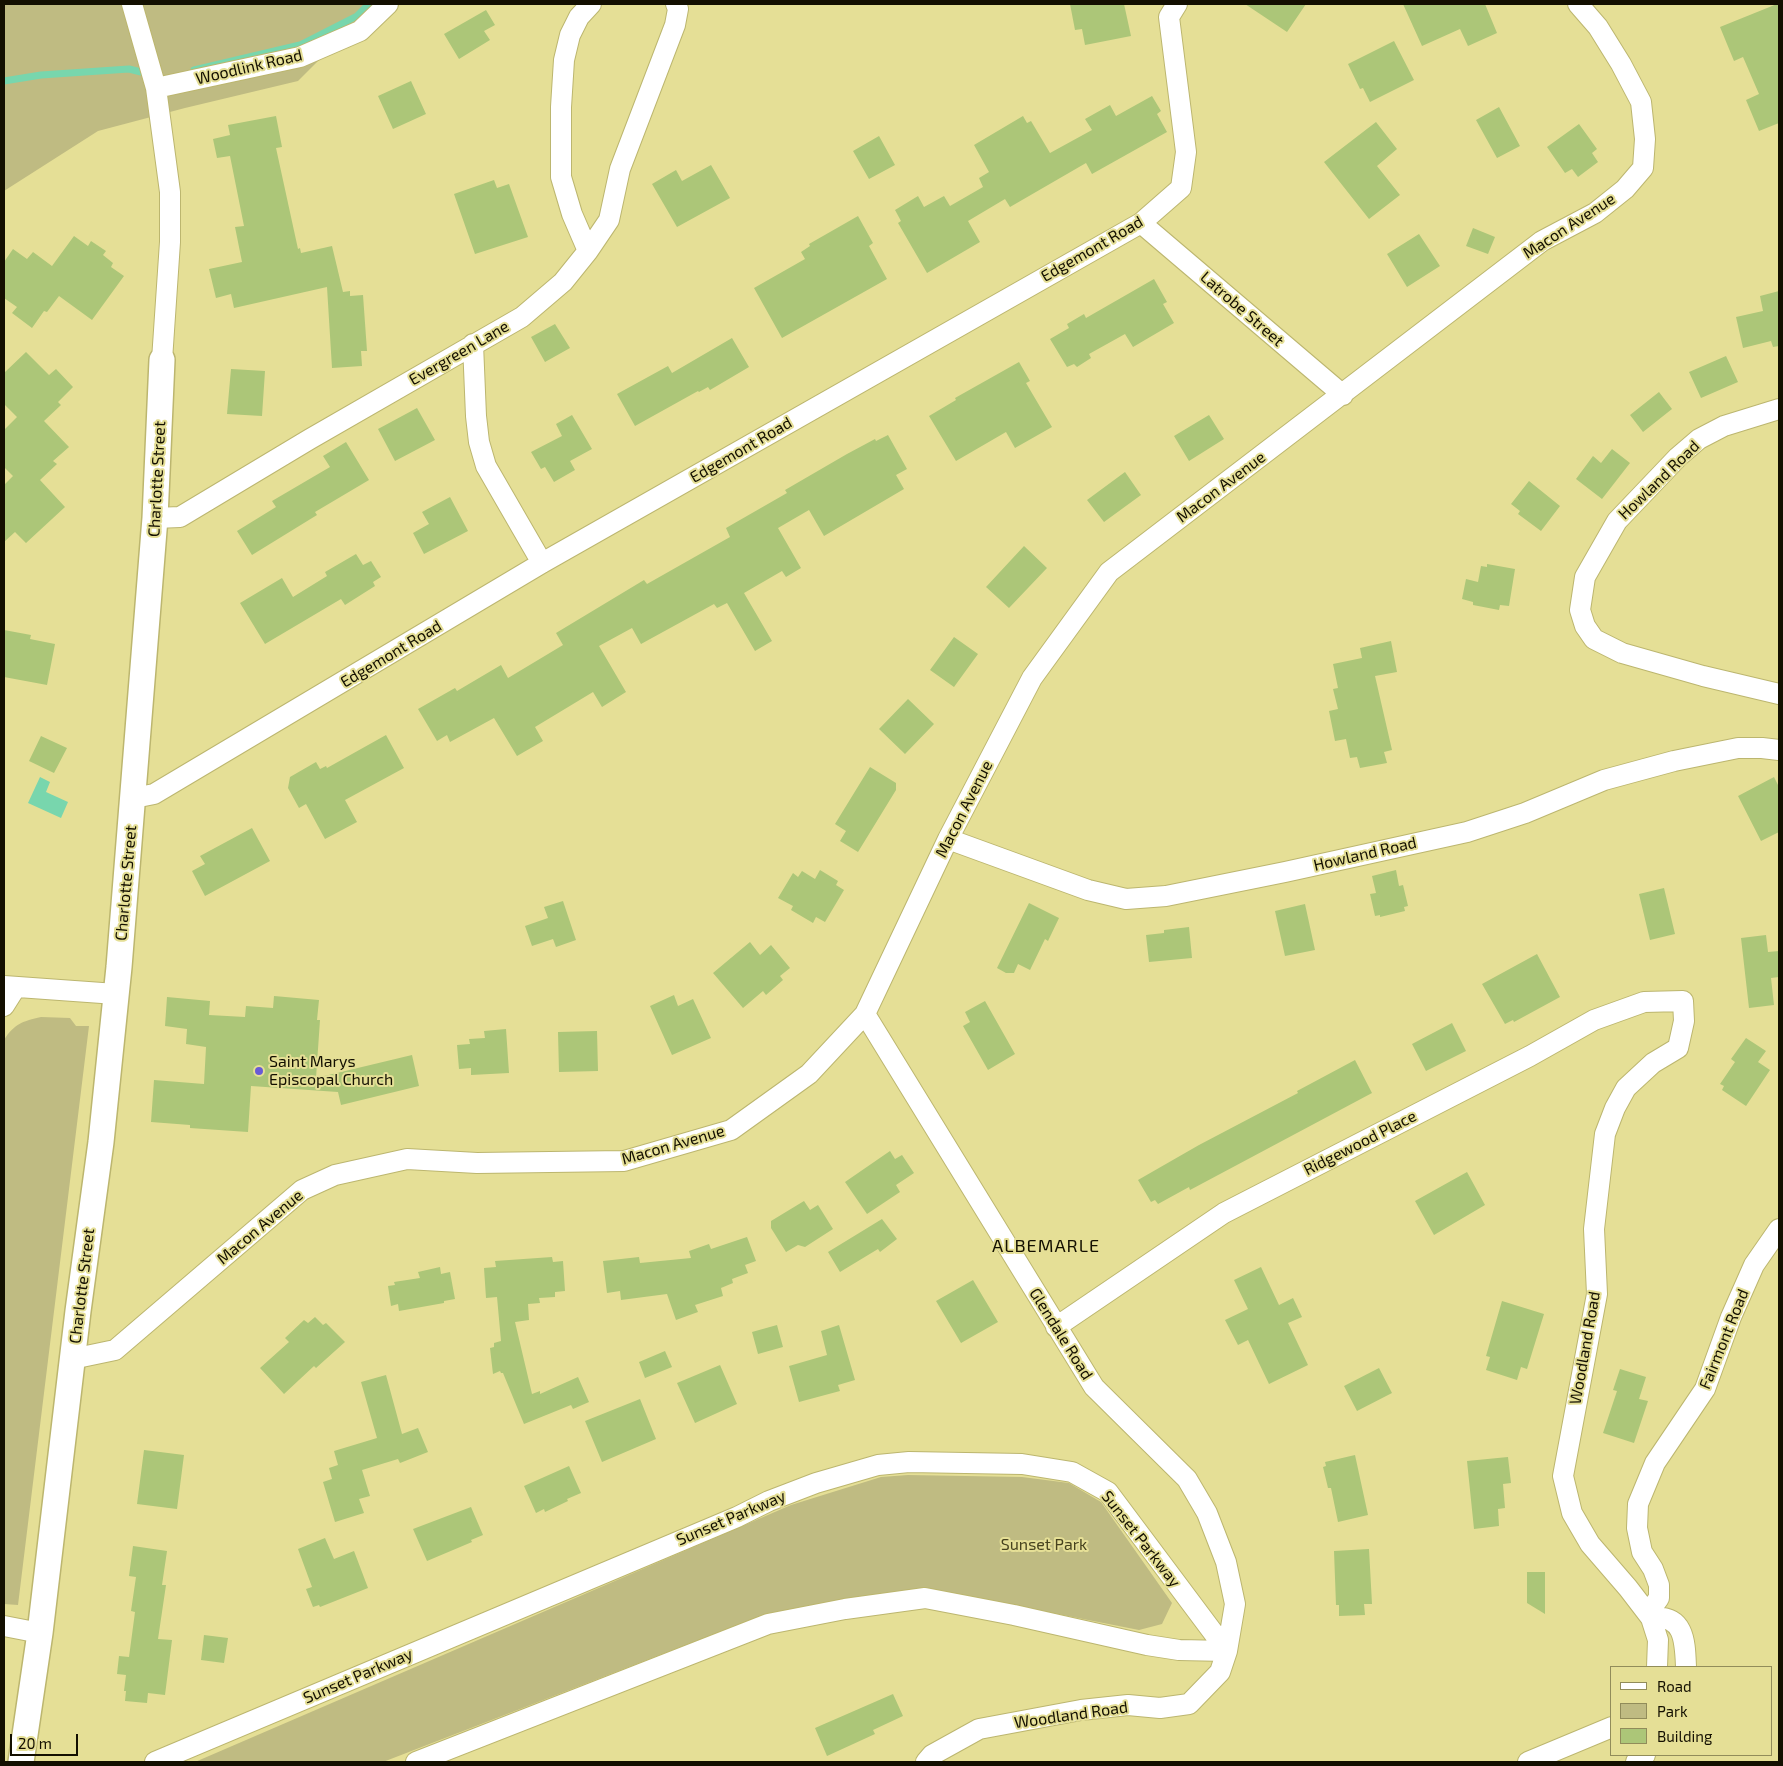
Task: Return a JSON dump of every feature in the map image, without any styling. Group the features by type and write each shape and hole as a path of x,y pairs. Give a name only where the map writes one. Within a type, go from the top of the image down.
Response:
{"street":[{"name":"Charlotte Street","path":"21,1762 40,1633 72,1359 101,1142 134,798 155,518 162,360 170,242 170,192 156,88 132,4"},
{"name":"Woodlink Road","path":"156,88 300,57 360,31 388,4"},
{"path":"588,251 572,214 562,177 561,107 564,60 570,36 579,17 591,4"},
{"name":"Evergreen Lane","path":"155,518 180,517 310,439 522,317 563,282 588,251 609,220 620,169 675,25 678,9 676,4"},
{"name":"Macon Avenue","path":"72,1359 115,1350 302,1190 335,1174 408,1159 477,1163 624,1161 731,1130 809,1074 865,1014 948,839 1032,678 1109,572 1542,241 1595,213 1625,189 1643,168 1645,139 1641,102 1621,64 1598,27 1578,4"},
{"name":"Edgemont Road","path":"134,798 154,794 542,563 1141,222 1181,188 1186,152 1171,8"},
{"name":"Latrobe Street","path":"1141,222 1342,395"},
{"path":"473,344 476,416 479,442 486,466 542,563"},
{"name":"Howland Road","path":"1779,409 1751,416 1724,426 1699,440 1678,457 1616,522 1585,577 1580,610 1585,626 1594,639 1622,653 1703,676 1779,694"},
{"name":"Howland Road","path":"948,839 1088,890 1126,899 1166,896 1467,832 1525,813 1604,780 1674,761 1738,748 1779,750"},
{"path":"4,1006 10,986 116,994"},
{"name":"Ridgewood Place","path":"1056,1327 1224,1213 1530,1056 1594,1020 1644,1002 1683,1001"},
{"name":"Woodland Road","path":"1657,1666 1658,1640 1650,1615 1590,1544 1572,1514 1564,1476 1596,1294 1594,1228 1606,1134 1615,1108 1626,1088 1653,1063 1678,1048 1684,1021 1683,1001"},
{"name":"Glendale Road","path":"865,1014 1094,1387 1187,1479 1207,1513 1226,1562 1234,1604 1227,1651"},
{"name":"Fairmont Road","path":"1650,1615 1658,1598 1659,1584 1653,1569 1642,1552 1637,1528 1638,1504 1655,1463 1705,1389 1731,1317 1754,1265 1779,1229"},
{"name":"Sunset Parkway","path":"155,1762 737,1517 769,1501 816,1483 878,1465 909,1462 1022,1464 1072,1472 1108,1492 1227,1651"},
{"path":"416,1762 768,1624 863,1606 925,1598 1014,1615 1147,1645 1179,1650 1227,1651"},
{"path":"1650,1615 1672,1620 1680,1628 1685,1643 1686,1666"},
{"path":"4,1626 40,1633"},
{"name":"Woodland Road","path":"926,1762 932,1755 979,1729 1082,1710 1128,1705 1160,1708 1189,1704 1220,1672 1227,1651"},
{"path":"1528,1762 1610,1727"}],"green space":[{"path":"4,4 375,4 298,81 98,131 4,191"},
{"path":"41,1017 70,1018 76,1026 89,1026 18,1605 4,1604 4,1040 11,1030 20,1024"},
{"name":"Sunset Park","path":"908,1475 1022,1477 1069,1483 1101,1502 1172,1603 1162,1624 1139,1630 925,1588 766,1614 383,1762 195,1762 791,1505 881,1477"}],"shaded area":[{"path":"40,777 50,782 46,792 68,802 61,818 28,803"}],"building":[{"path":"1070,4 1124,4 1131,36 1085,45 1082,29 1075,30"},
{"path":"1245,4 1306,4 1287,32"},
{"path":"1403,4 1485,4 1497,33 1468,46 1460,29 1422,46"},
{"path":"1779,4 1779,123 1759,131 1746,100 1759,94 1743,57 1734,61 1720,27"},
{"path":"486,10 495,25 484,31 490,40 459,59 444,34"},
{"path":"1394,41 1414,80 1370,102 1363,88 1360,89 1348,64"},
{"path":"411,81 426,114 393,129 378,96"},
{"path":"1152,96 1161,111 1157,114 1167,132 1092,174 1086,163 1010,207 1005,199 968,221 980,242 927,273 898,223 901,221 895,210 918,196 924,207 944,196 950,206 983,187 979,178 989,172 974,145 1023,116 1027,123 1031,121 1050,153 1092,130 1085,119 1110,105 1116,116"},
{"path":"1499,107 1520,146 1497,158 1476,120"},
{"path":"276,116 282,147 276,148 298,249 300,248 301,253 332,246 343,292 350,291 350,296 363,295 367,351 361,351 362,366 332,368 327,287 234,308 231,294 216,298 209,269 242,262 235,227 244,226 230,156 217,158 213,139 230,135 228,125"},
{"path":"1376,122 1397,149 1377,166 1400,195 1369,219 1324,162"},
{"path":"1579,124 1597,149 1592,153 1598,162 1578,177 1572,169 1565,173 1547,147"},
{"path":"879,136 895,165 869,179 853,151"},
{"path":"711,165 730,198 677,227 652,184 676,170 682,181"},
{"path":"494,180 497,188 509,184 528,237 475,254 454,194"},
{"path":"858,216 873,243 869,246 887,279 782,338 754,288 805,259 801,252 810,246 809,244"},
{"path":"1473,228 1495,237 1488,254 1466,246"},
{"path":"1419,234 1440,266 1407,287 1387,254"},
{"path":"74,236 88,246 91,241 106,251 103,255 113,263 111,267 124,276 92,320 59,296 47,312 44,311 32,328 12,313 17,307 4,298 4,262 13,249 27,259 33,252 52,266"},
{"path":"1154,279 1167,302 1163,304 1174,323 1133,347 1125,334 1089,354 1091,358 1077,367 1074,364 1067,367 1050,339 1069,328 1067,324 1084,314 1086,318"},
{"path":"1779,291 1779,346 1773,347 1771,341 1743,348 1736,317 1763,311 1760,296"},
{"path":"555,324 570,348 545,362 531,337"},
{"path":"732,338 749,367 710,390 708,387 698,391 635,426 617,394 668,366 672,373"},
{"path":"26,352 49,375 56,369 73,387 58,402 61,405 44,421 69,447 53,461 57,464 40,480 65,507 26,543 15,532 4,542 4,485 13,476 4,467 4,430 17,417 4,404 4,373"},
{"path":"1726,356 1738,382 1701,398 1689,372"},
{"path":"1019,362 1030,381 1026,383 1052,427 1015,448 1006,432 956,461 929,416 956,400 955,398"},
{"path":"231,369 265,371 262,416 227,414"},
{"path":"1659,392 1672,409 1643,432 1630,415"},
{"path":"417,408 435,440 395,461 378,429"},
{"path":"572,415 592,449 570,461 575,470 554,482 545,467 541,469 531,452 562,436 556,424"},
{"path":"1209,415 1224,439 1189,461 1174,436"},
{"path":"888,435 907,469 896,475 904,489 824,536 809,510 778,528 801,568 786,577 782,571 744,593 772,641 755,651 727,603 717,608 714,604 641,644 632,628 599,646 626,692 602,707 593,692 535,727 543,741 517,756 494,718 450,742 447,735 437,741 418,709 455,688 457,691 501,665 508,678 563,645 556,633 644,580 647,584 730,537 726,528 787,493 785,490 847,454 875,439 876,441"},
{"path":"346,442 369,480 315,512 317,515 252,555 237,531 276,507 272,501 330,467 323,456"},
{"path":"1612,449 1630,463 1602,499 1576,479 1593,456 1601,463"},
{"path":"1125,472 1141,495 1104,522 1087,500"},
{"path":"1529,481 1560,506 1541,531 1518,514 1520,511 1511,504"},
{"path":"450,497 468,531 424,554 413,533 429,524 422,512"},
{"path":"1024,546 1047,568 1009,608 986,587"},
{"path":"356,554 363,565 371,561 381,577 373,582 375,586 345,605 341,599 265,644 240,603 282,578 293,597 327,576 325,572"},
{"path":"1487,564 1515,569 1509,606 1500,605 1499,610 1473,605 1473,602 1462,599 1466,579 1478,582 1481,566 1487,567"},
{"path":"4,630 31,635 30,639 55,644 47,685 4,677"},
{"path":"954,637 978,654 954,687 930,670"},
{"path":"1391,641 1397,672 1375,676 1392,750 1384,752 1387,763 1360,768 1357,757 1350,758 1346,739 1335,741 1329,711 1338,709 1333,689 1338,688 1333,664 1362,658 1360,648"},
{"path":"908,699 934,724 905,754 879,729"},
{"path":"386,735 404,768 345,800 357,822 325,839 306,804 299,808 288,788 290,777 316,762 320,769 326,766 327,768"},
{"path":"41,736 67,748 54,773 29,761"},
{"path":"870,767 896,783 896,790 858,852 840,841 846,831 835,824"},
{"path":"1774,777 1779,787 1779,832 1761,841 1738,796"},
{"path":"252,828 270,861 205,896 192,871 205,864 200,856"},
{"path":"820,870 838,881 836,885 844,890 825,922 816,917 813,923 791,910 793,906 778,898 793,873 798,877 802,871 815,879"},
{"path":"1396,870 1399,886 1403,885 1408,906 1404,907 1405,911 1380,917 1380,915 1375,916 1370,894 1376,893 1372,876"},
{"path":"1664,888 1675,934 1650,940 1639,894"},
{"path":"563,901 576,940 556,947 553,939 532,946 525,926 548,918 544,907"},
{"path":"1029,903 1059,918 1048,941 1045,939 1030,970 1018,964 1014,973 1006,973 997,968"},
{"path":"1305,904 1315,950 1285,956 1275,911"},
{"path":"1189,927 1192,958 1149,962 1146,935 1164,933 1164,930"},
{"path":"1766,935 1768,952 1779,951 1779,977 1771,978 1774,1005 1749,1008 1741,938"},
{"path":"750,942 760,955 771,945 790,968 780,976 783,980 766,995 763,991 743,1008 713,973"},
{"path":"1537,954 1560,997 1514,1022 1513,1020 1505,1024 1482,984"},
{"path":"674,995 678,1006 693,999 711,1038 672,1055 650,1006"},
{"name":"Saint Marys Episcopal Church","path":"274,996 319,1000 317,1020 320,1020 316,1078 412,1055 419,1086 341,1105 338,1092 251,1086 248,1132 190,1128 190,1125 151,1122 154,1080 204,1084 206,1047 186,1044 187,1029 165,1026 167,997 210,1001 209,1015 245,1017 246,1006 273,1008"},
{"path":"985,1001 1015,1054 988,1070 963,1026 970,1022 965,1012"},
{"path":"1452,1023 1466,1051 1426,1071 1412,1044"},
{"path":"506,1029 509,1073 471,1075 471,1068 459,1069 457,1045 470,1044 469,1039 485,1038 484,1031"},
{"path":"597,1031 598,1071 559,1072 558,1032"},
{"path":"1746,1038 1766,1051 1758,1062 1770,1070 1746,1106 1722,1090 1724,1086 1720,1084 1735,1062 1731,1059"},
{"path":"1355,1060 1372,1093 1190,1190 1189,1187 1158,1204 1155,1200 1151,1202 1138,1180"},
{"path":"890,1151 895,1159 902,1155 914,1173 896,1185 900,1192 867,1214 845,1182"},
{"path":"1467,1172 1485,1205 1434,1235 1415,1201"},
{"path":"804,1201 810,1210 818,1205 833,1229 805,1247 798,1245 786,1252 771,1228 771,1221"},
{"path":"882,1219 897,1239 880,1252 878,1249 840,1272 828,1252"},
{"path":"747,1237 756,1261 745,1265 748,1273 732,1279 733,1283 721,1288 723,1296 695,1305 698,1312 676,1320 667,1294 621,1300 620,1291 607,1293 603,1261 639,1257 640,1263 691,1258 689,1251 709,1244 711,1249"},
{"path":"552,1257 553,1262 563,1261 565,1291 555,1292 555,1297 539,1298 540,1303 528,1304 529,1320 515,1322 532,1394 540,1391 540,1394 578,1377 589,1402 573,1409 571,1405 524,1424 503,1373 500,1371 493,1374 490,1348 494,1347 494,1343 501,1341 497,1297 486,1298 484,1268 496,1267 495,1261"},
{"path":"440,1267 441,1274 450,1272 455,1299 444,1301 444,1303 399,1311 398,1304 391,1306 388,1286 395,1285 394,1282 420,1278 418,1272"},
{"path":"1261,1267 1279,1305 1293,1298 1302,1317 1288,1323 1308,1365 1269,1384 1248,1340 1238,1345 1225,1320 1248,1309 1234,1280"},
{"path":"973,1280 998,1322 961,1343 936,1301"},
{"path":"1502,1301 1544,1314 1527,1369 1521,1367 1517,1380 1486,1370 1490,1357 1486,1356"},
{"path":"315,1317 323,1325 326,1323 345,1342 316,1368 314,1366 284,1394 260,1368 289,1342 285,1338 304,1320 308,1323"},
{"path":"777,1325 783,1347 758,1354 752,1332"},
{"path":"839,1325 855,1380 838,1385 840,1391 799,1402 789,1366 827,1355 821,1331"},
{"path":"665,1351 672,1367 645,1378 639,1362"},
{"path":"720,1365 737,1404 695,1423 677,1383"},
{"path":"1379,1368 1392,1393 1357,1411 1344,1386"},
{"path":"1620,1369 1646,1377 1639,1399 1648,1401 1634,1443 1603,1433 1617,1391 1613,1390"},
{"path":"386,1375 402,1434 418,1428 428,1452 400,1463 398,1459 362,1470 370,1496 359,1499 364,1513 335,1522 323,1482 332,1479 329,1468 338,1465 334,1451 377,1438 361,1382"},
{"path":"640,1399 656,1439 602,1462 585,1421"},
{"path":"144,1450 184,1455 177,1509 137,1504"},
{"path":"1355,1455 1368,1515 1338,1522 1331,1488 1328,1488 1323,1467 1326,1466 1325,1462"},
{"path":"1508,1457 1511,1483 1503,1484 1505,1508 1498,1509 1499,1526 1474,1529 1467,1461"},
{"path":"569,1466 581,1493 545,1512 544,1509 536,1513 524,1486"},
{"path":"471,1507 483,1535 471,1540 472,1542 427,1561 413,1529"},
{"path":"325,1538 334,1559 354,1551 368,1588 320,1607 319,1605 313,1607 306,1589 312,1587 298,1549"},
{"path":"133,1546 167,1551 162,1585 166,1585 158,1639 172,1640 165,1695 148,1693 147,1703 125,1701 126,1675 117,1674 119,1656 129,1657 135,1612 131,1611 136,1577 129,1576"},
{"path":"1369,1549 1372,1604 1364,1604 1365,1615 1339,1616 1339,1605 1336,1605 1334,1551"},
{"path":"1527,1572 1545,1572 1545,1614 1527,1603"},
{"path":"204,1635 228,1638 224,1663 201,1660"},
{"path":"893,1694 903,1716 873,1730 875,1734 827,1756 815,1728"}],"waterway":[{"path":"194,70 300,45 357,16 369,4"},
{"path":"4,81 41,75 129,69 149,74"}],"place":[{"name":"Saint Marys Episcopal Church","path":"259,1071"}],"district":[{"name":"ALBEMARLE","path":"1046,1246"}]}
